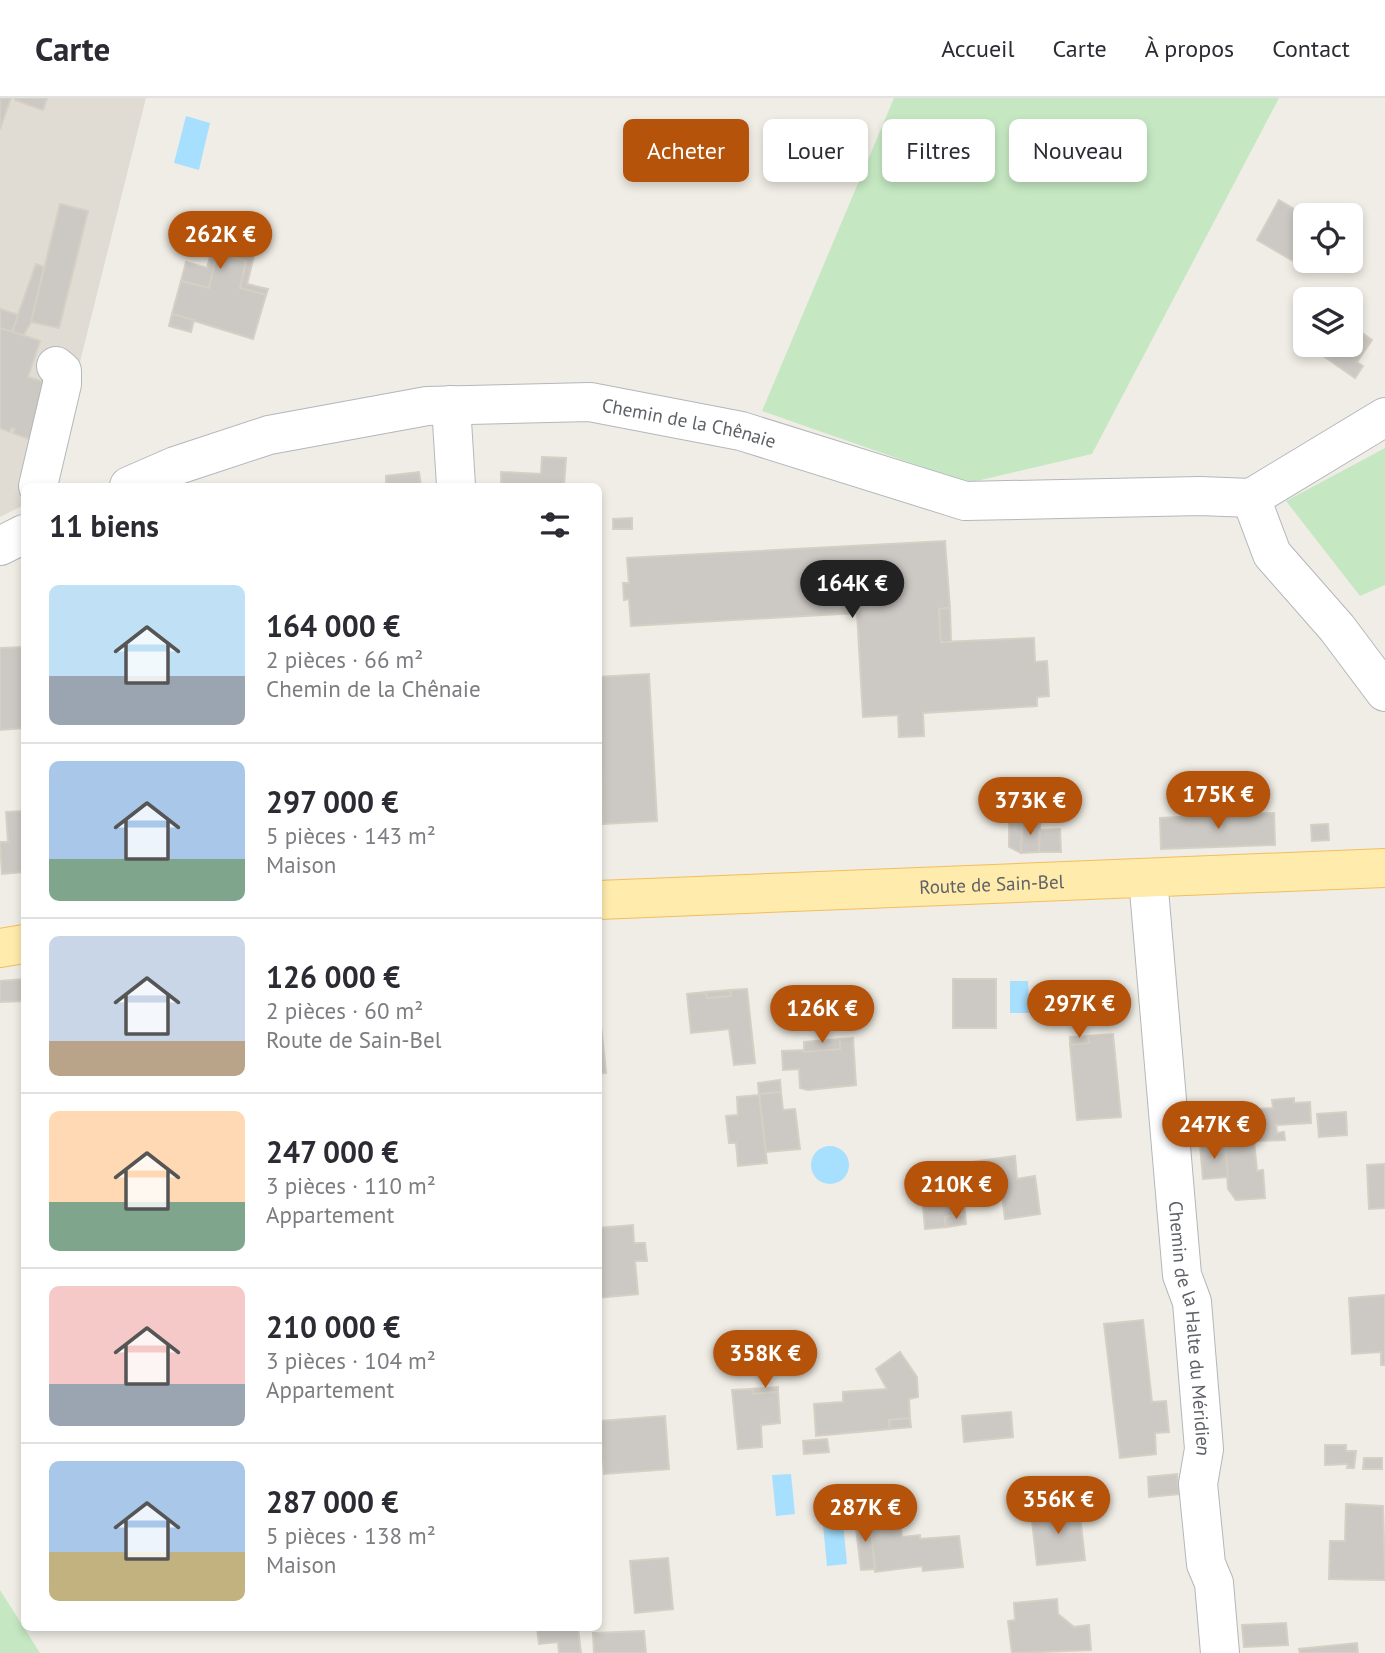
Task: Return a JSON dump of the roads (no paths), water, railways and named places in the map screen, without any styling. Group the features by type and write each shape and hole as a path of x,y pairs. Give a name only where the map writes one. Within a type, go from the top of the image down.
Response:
{"main road":[{"name":"Route de Sain-Bel","path":"602,900 1385,868"},
{"path":"0,929 21,931"},
{"path":"0,948 21,944"}],"street":[{"path":"38,483 62,384 62,371 56,366"},
{"name":"Chemin de la Chênaie","path":"136,483 175,466 270,435 427,406 590,402 741,431 965,501 1200,496 1251,498"},
{"path":"451,405 456,483"},
{"path":"1385,417 1251,498 1272,554 1336,628 1385,692"},
{"path":"0,546 21,536"},
{"name":"Chemin de la Halte du Méridien","path":"1148,878 1181,1268 1192,1302 1203,1436 1198,1484 1206,1564 1213,1583 1220,1653"}],"water":[{"path":"186,116 210,123 199,170 174,163"},
{"path":"1010,981 1028,981 1029,1013 1010,1013"},
{"path":"830,1146 844,1151 849,1165 844,1179 830,1184 816,1179 811,1165 816,1151"},
{"path":"791,1474 795,1514 776,1516 772,1475"},
{"path":"843,1523 847,1564 827,1566 823,1525"}]}
